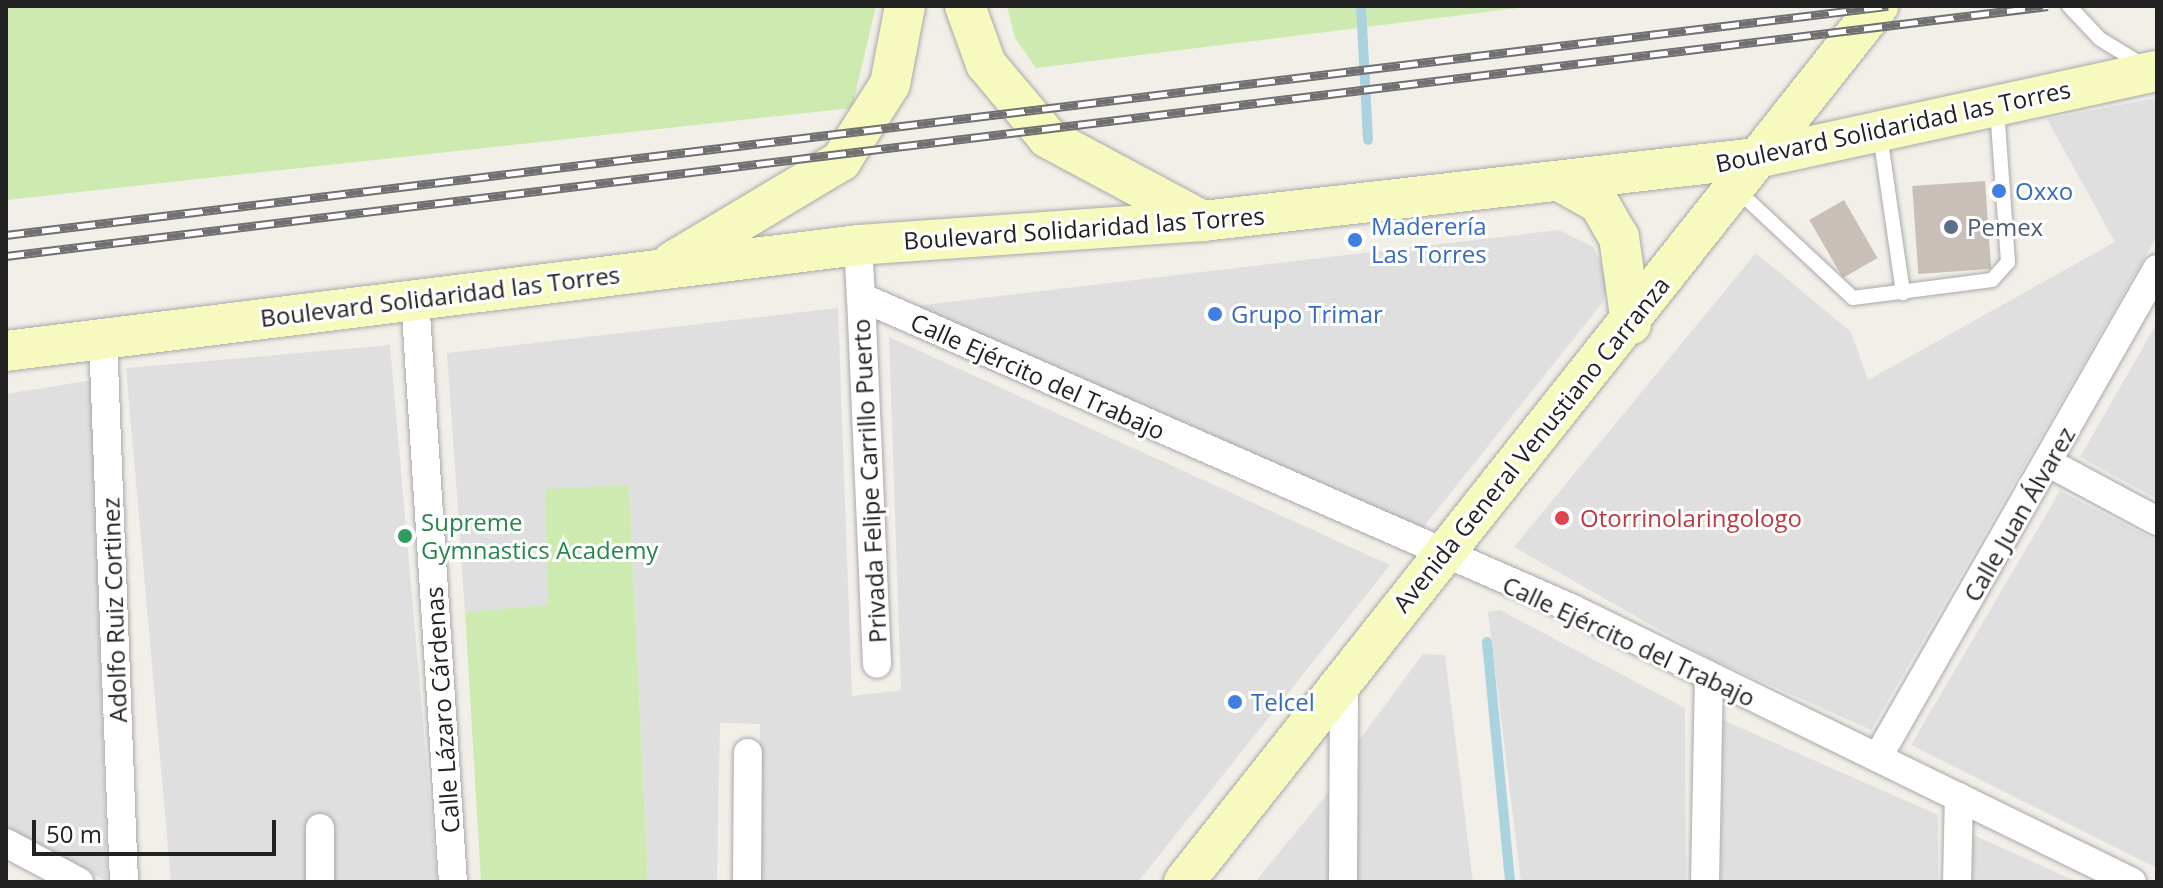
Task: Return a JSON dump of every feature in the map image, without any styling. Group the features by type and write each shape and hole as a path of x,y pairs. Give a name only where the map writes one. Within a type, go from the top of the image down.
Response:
{"main road":[{"path":"654,272 841,161 890,84 905,6"},
{"path":"965,6 986,64 1048,138 1203,221"},
{"name":"Avenida General Venustiano Carranza","path":"1184,882 1440,554 1631,324 1878,6"},
{"name":"Boulevard Solidaridad las Torres","path":"6,351 858,245 1203,221 1563,183 1746,173 1879,131 2155,72"},
{"path":"1563,183 1599,203 1619,237 1631,324"}],"street":[{"path":"858,245 861,297"},
{"name":"Calle Juan Álvarez","path":"1878,757 2049,463 2157,269"},
{"name":"Calle Ejército del Trabajo","path":"861,297 1440,554 1573,609 2132,882"},
{"name":"Privada Felipe Carrillo Puerto","path":"861,297 877,664"},
{"name":"Calle Lázaro Cárdenas","path":"415,298 453,882"},
{"name":"Adolfo Ruiz Cortinez","path":"103,338 124,882"},
{"path":"2049,463 2157,521"},
{"path":"1705,882 1709,678"},
{"path":"1343,882 1344,680"},
{"path":"747,882 748,753"},
{"path":"1957,882 1959,797"},
{"path":"320,828 320,882"},
{"path":"6,843 79,882"}],"lane":[{"path":"2069,6 2100,39 2155,72"},
{"path":"1746,173 1836,290 1861,299 1992,280 2007,268 1997,105"},
{"path":"1879,131 1903,293"}],"shaded area":[{"path":"2157,98 2157,236 1871,730 1709,658 1514,547 1756,253 1851,332 1868,380 2115,242 2047,119"},
{"path":"1559,230 1593,247 1609,281 1603,302 1417,535 897,308"},
{"path":"838,308 852,696 901,690 889,337 1390,565 1138,882 760,882 760,724 720,723 717,882 648,882 629,485 549,605 465,612 447,353"},
{"path":"2157,323 2157,499 2080,457"},
{"path":"390,345 437,882 171,882 126,368"},
{"path":"92,380 107,882 6,827 6,394"},
{"path":"2060,491 2157,541 2157,868 1911,745"},
{"path":"1500,610 1685,708 1686,882 1521,882 1488,612"},
{"path":"1423,654 1445,655 1473,882 1356,882 1354,747"},
{"path":"1723,720 1938,815 1938,882 1721,882"},
{"path":"1332,788 1331,882 1255,882"},
{"path":"1973,835 2078,882 1973,882"}],"green space":[{"path":"6,6 876,6 852,108 6,200"},
{"path":"1007,6 1535,6 1036,68 1015,38"},
{"path":"629,485 648,882 481,882 465,612 548,605 545,489"}],"building":[{"name":"Pemex","path":"1985,181 1991,269 1918,274 1912,186"},
{"path":"1844,200 1878,258 1843,278 1809,220"}],"waterway":[{"path":"1361,6 1368,140"},
{"path":"1487,642 1510,882"}],"railway":[{"path":"6,235 1888,6"},
{"path":"6,256 2048,6"}],"place":[{"name":"Oxxo","path":"1999,191"},
{"name":"Pemex","path":"1951,227"},
{"name":"Maderería Las Torres","path":"1355,240"},
{"name":"Grupo Trimar","path":"1215,314"},
{"name":"Otorrinolaringologo","path":"1562,518"},
{"name":"Supreme Gymnastics Academy","path":"405,536"},
{"name":"Telcel","path":"1235,702"}]}
